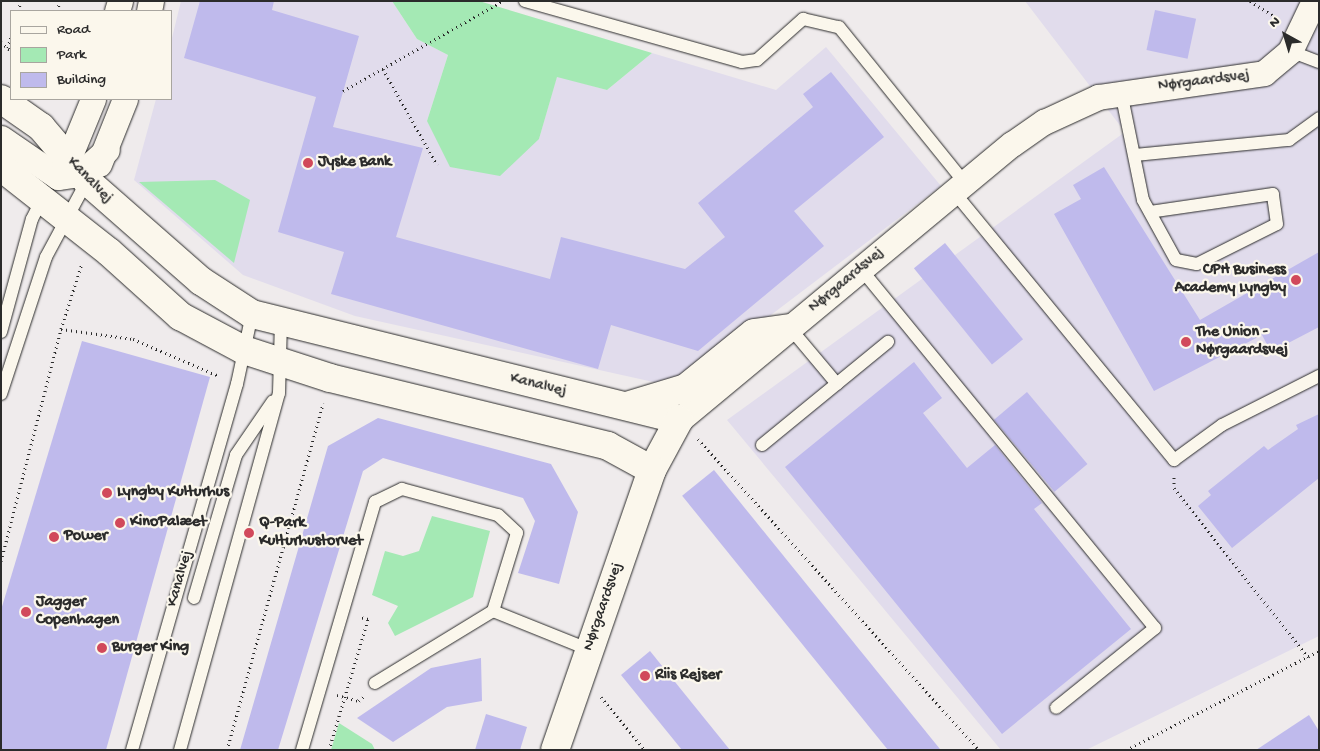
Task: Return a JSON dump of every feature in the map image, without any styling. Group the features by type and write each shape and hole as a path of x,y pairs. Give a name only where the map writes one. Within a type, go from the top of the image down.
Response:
{"street":[{"name":"Nørgaardsvej","path":"555,750 652,470 679,420 959,187 1044,122 1079,103 1121,92 1253,78 1274,68 1295,41 1314,1"},
{"name":"Kanalvej","path":"1,99 41,127 73,173 201,281 252,314 679,420"},
{"path":"73,173 92,100"},
{"path":"73,173 107,150 125,100"},
{"path":"1,138 73,173"},
{"path":"1,168 64,220 109,252 180,316 244,350 282,364 330,378 590,442 652,470"},
{"path":"624,407 686,388 754,333 790,328"},
{"path":"590,442 619,466 639,508"}],"lane":[{"path":"525,1 742,62 758,60 803,19 839,27 959,187 1174,460 1222,425 1319,376"},
{"path":"1295,41 1319,62"},
{"path":"1121,92 1143,200 1176,260 1197,264 1277,224 1273,194 1150,212"},
{"path":"1135,155 1289,140 1319,118"},
{"path":"1,332 32,219 41,200 73,173"},
{"path":"1,394 46,257 64,220 73,173"},
{"path":"861,269 1155,628 1056,708"},
{"name":"Kanalvej","path":"132,750 237,384 252,314"},
{"path":"180,750 279,393 282,364 281,322"},
{"path":"790,328 837,384"},
{"path":"762,445 888,342"},
{"path":"194,598 236,455 279,393"},
{"path":"302,750 375,502 402,489 498,515 517,533 493,611 375,683"},
{"path":"493,611 586,662"}],"path":[{"path":"343,91 503,1"},
{"path":"1250,1 1295,41"},
{"path":"1,42 8,48 10,40"},
{"path":"383,69 438,165"},
{"path":"1,561 61,329 79,273"},
{"path":"61,329 133,339 237,384"},
{"path":"228,750 330,378"},
{"path":"679,420 979,750"},
{"path":"1174,460 1174,488 1308,657"},
{"path":"329,750 368,619"},
{"path":"1126,750 1319,651"},
{"path":"586,662 645,750"}],"shaded area":[{"path":"181,1 392,1 417,39 448,55 427,121 539,139 557,76 607,90 652,53 776,90 826,47 941,186 676,387 355,316 243,275 134,180 156,100 172,100 172,38"},
{"path":"1025,1 1319,1 1319,636 1086,750 1001,750 727,420 1125,132"}],"green space":[{"path":"392,1 479,1 652,53 607,90 557,77 539,139 500,176 450,167 427,121 448,55 417,39"},
{"path":"215,180 250,200 234,263 139,182"},
{"path":"432,516 490,531 473,597 395,636 388,623 398,606 372,595 385,551 403,556 419,551"},
{"path":"339,723 372,744 375,750 331,750"}],"building":[{"path":"200,1 274,1 272,10 359,36 333,127 423,148 396,237 550,279 561,237 685,269 725,237 698,203 813,107 803,94 831,72 884,137 794,211 824,246 698,351 611,325 598,369 331,294 344,252 278,232 316,97 184,58"},
{"path":"1155,10 1196,19 1188,59 1146,50"},
{"path":"1104,167 1200,320 1319,252 1319,327 1271,352 1262,335 1154,391 1054,214 1081,199 1073,185"},
{"path":"945,243 1023,339 992,365 914,268"},
{"name":"Lyngby Kulturhus","path":"82,341 210,377 106,750 1,750 1,610"},
{"path":"914,362 942,398 923,413 967,468 995,445 1042,503 1034,509 1131,629 1002,734 785,467"},
{"path":"1027,392 1087,464 1054,492 994,420"},
{"path":"1319,414 1319,478 1232,548 1198,506 1211,495 1208,491 1264,446 1268,450 1298,429 1296,425"},
{"path":"378,418 551,464 578,512 559,584 518,573 535,521 523,498 383,458 363,471 278,750 240,750 328,446"},
{"path":"714,470 940,749 888,750 682,496"},
{"path":"650,651 730,750 682,750 621,675"},
{"path":"481,658 482,701 447,707 393,742 357,718 431,668"},
{"path":"486,714 527,727 520,750 475,750"},
{"path":"1309,715 1319,731 1319,750 1256,750"}],"place":[{"name":"Jyske Bank","path":"308,163"},
{"name":"CPH Business Academy Lyngby","path":"1296,280"},
{"name":"The Union - Nørgaardsvej","path":"1186,342"},
{"name":"Lyngby Kulturhus","path":"107,493"},
{"name":"KinoPalæet","path":"120,523"},
{"name":"Q-Park Kulturhustorvet","path":"249,533"},
{"name":"Power","path":"54,537"},
{"name":"Jagger Copenhagen","path":"26,612"},
{"name":"Burger King","path":"102,648"},
{"name":"Riis Rejser","path":"645,676"}]}
